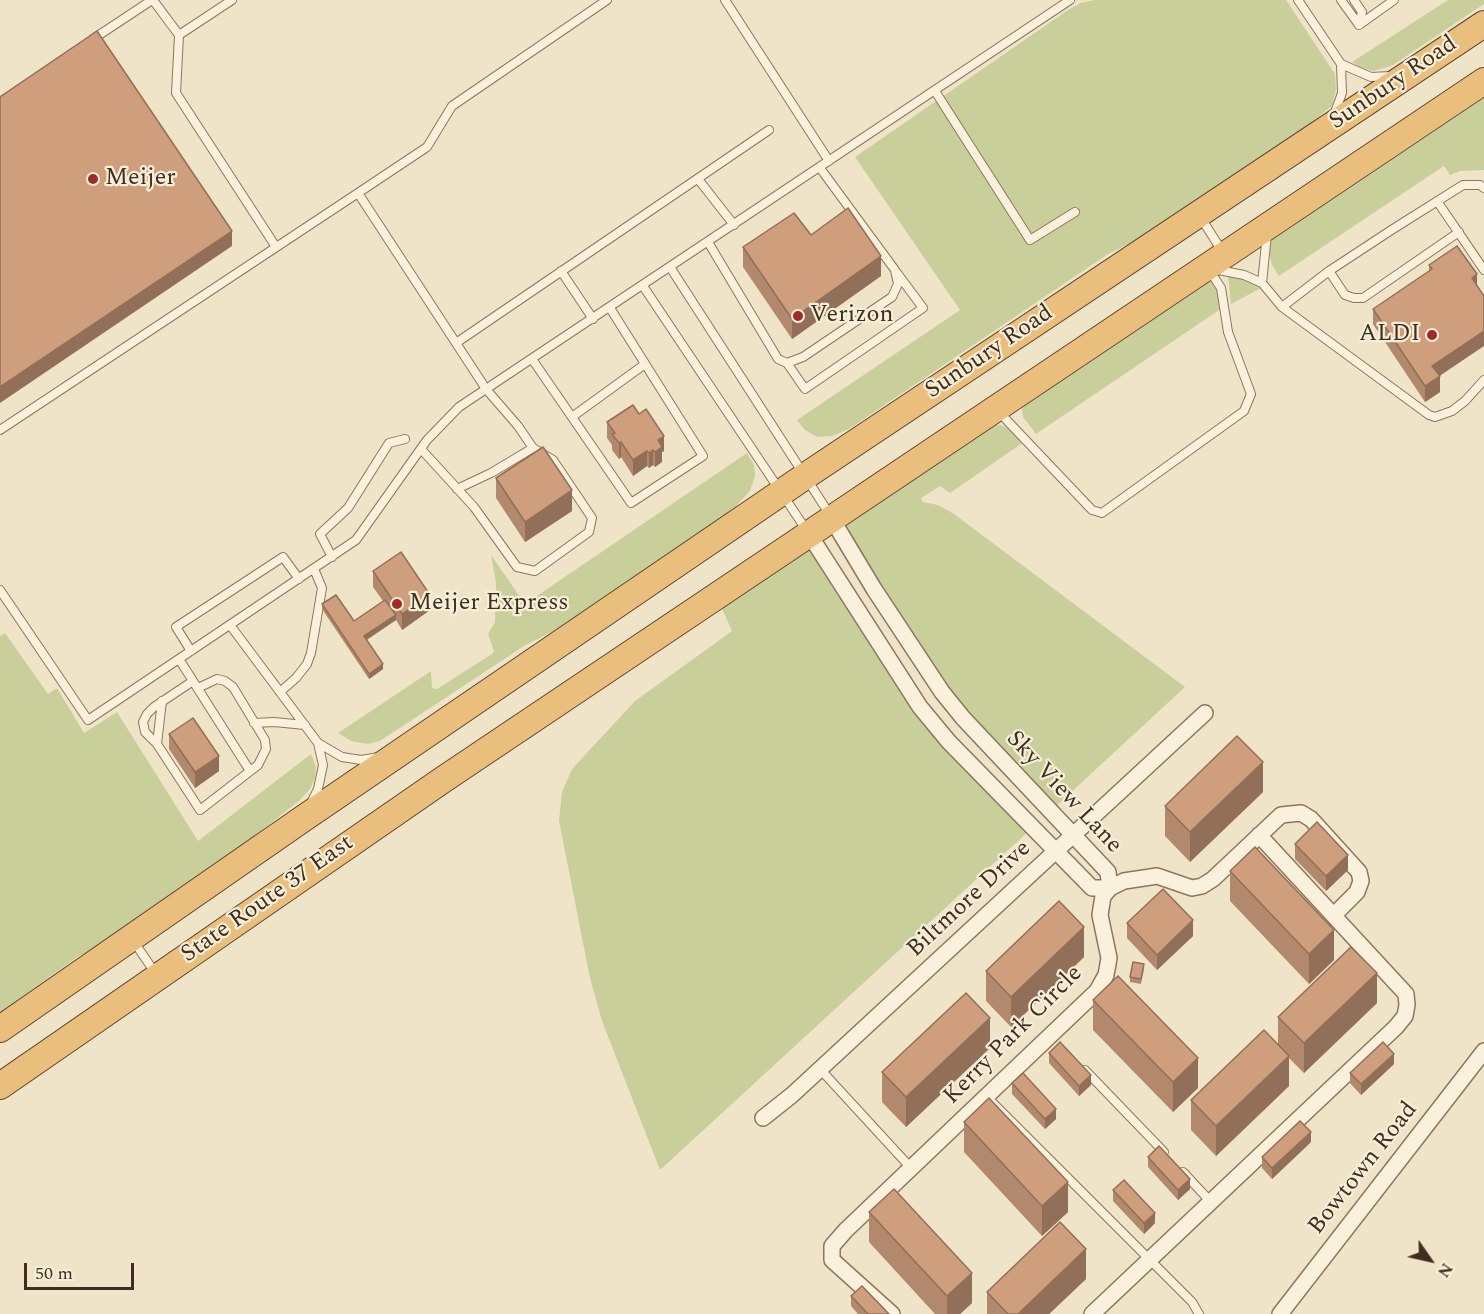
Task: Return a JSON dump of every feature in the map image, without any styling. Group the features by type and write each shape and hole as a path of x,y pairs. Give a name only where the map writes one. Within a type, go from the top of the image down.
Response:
{"highway":[{"name":"Sunbury Road","path":"497,686 804,477 1484,24"},
{"name":"Sunbury Road","path":"537,716 1484,81"},
{"name":"State Route 37 East","path":"0,1029 497,686"},
{"name":"State Route 37 East","path":"0,1086 294,881 537,716"}],"street":[{"name":"Sky View Lane","path":"809,534 920,707 949,742 1092,888 1110,888 1108,872 963,718 942,692 874,589 832,519"},
{"name":"Biltmore Drive","path":"763,1118 820,1069 1205,713"},
{"path":"1110,888 1124,881 1157,876 1192,888 1202,886 1281,815 1301,813 1311,819 1359,872 1361,881 1357,892 1334,915"},
{"path":"1092,1314 1405,1016 1406,994 1259,835"},
{"name":"Kerry Park Circle","path":"892,1314 832,1260 832,1246 986,1096 1055,1038 1097,991 1106,975 1108,958 1100,915 1103,896 1110,888"},
{"name":"Bowtown Road","path":"1280,1314 1484,1051"}],"lane":[{"path":"86,45 152,0 179,35 176,93 276,247"},
{"path":"179,35 232,0"},
{"path":"0,430 428,147 452,106 608,0"},
{"path":"725,0 829,161"},
{"path":"0,591 88,720 356,540 427,440 459,407 1070,0"},
{"path":"1298,0 1341,64 1371,78 1408,75"},
{"path":"1341,0 1359,25"},
{"path":"1354,0 1362,12 1359,25"},
{"path":"1359,25 1394,0"},
{"path":"1330,127 1342,93 1341,64"},
{"path":"935,91 1030,240 1075,212"},
{"path":"456,343 769,130"},
{"path":"708,242 778,359 787,363 805,389 923,308 820,168"},
{"path":"698,178 734,225"},
{"path":"1282,307 1329,271 1463,185 1480,185 1484,188"},
{"path":"358,193 486,389 518,426 533,448 554,460 592,518 589,532 535,571 517,567 474,507 421,449"},
{"path":"1437,201 1484,270"},
{"path":"997,409 1092,510 1102,513 1244,411 1251,394 1228,332 1216,261 1198,214"},
{"path":"1262,283 1268,226"},
{"path":"1329,271 1346,295 1364,298 1459,232"},
{"path":"1216,261 1262,283 1282,307 1428,415 1435,417 1452,411 1466,401 1484,380"},
{"path":"670,267 832,519"},
{"path":"787,363 803,357 892,297 898,284 895,270"},
{"path":"561,271 593,319"},
{"path":"643,286 809,534"},
{"path":"532,359 631,502 703,456 610,308"},
{"path":"572,417 645,364"},
{"path":"332,557 320,534 348,508 389,443 405,439"},
{"path":"457,489 491,473 533,448"},
{"path":"191,651 176,627 185,621 283,556 299,579"},
{"path":"280,692 296,678 307,664 311,653 322,588 314,569"},
{"path":"230,625 318,743 323,765 318,789 304,818"},
{"path":"179,658 250,771"},
{"path":"217,679 233,687 265,740 266,749 258,765 200,810 157,744 145,732 143,722 147,714 162,701 196,685 217,679"},
{"path":"157,744 162,701"},
{"path":"254,723 305,725"},
{"path":"318,743 342,756 361,760 398,754"},
{"path":"132,939 158,976"},
{"path":"1075,1059 1170,1159"},
{"path":"820,1069 911,1168"},
{"path":"986,1096 1192,1302 1199,1314"},
{"path":"1178,1167 1210,1201"}],"green space":[{"path":"1094,0 1286,0 1335,74 1336,89 1332,106 1298,133 1145,236 1108,254 849,429 832,436 817,437 805,430 797,420 960,310 855,157 1068,10 1081,3"},
{"path":"1448,0 1484,0 1484,4 1393,65 1374,71 1361,68 1352,62"},
{"path":"1484,94 1484,170 1460,171 1450,175 1444,166 1279,276 1272,265 1269,253 1272,236"},
{"path":"1228,275 1234,275 1263,287 1231,304"},
{"path":"1212,280 1218,287 1222,308 1036,434 1023,417 1022,409 1026,402"},
{"path":"989,425 1000,425 1012,429 1024,442 950,493 940,486 921,498 923,502 938,505 954,514 1185,687 1053,809 948,691 840,525"},
{"path":"747,453 754,465 755,476 750,491 734,508 632,582 573,621 524,646 380,741 361,743 351,741 338,733 431,671 432,688 437,689 492,654 494,651 488,634 495,622 496,583 491,555 525,604"},
{"path":"810,545 910,701 1030,830 660,1170 602,1021 590,978 559,821 562,792 572,769 635,701 732,631 720,604"},
{"path":"5,633 48,694 57,688 84,733 117,712 198,841 311,754 316,767 315,778 310,789 300,800 252,838 0,1012 0,636"}],"building":[{"name":"Meijer","path":"97,31 232,231 0,387 0,97"},
{"path":"848,208 881,256 792,319 743,247 794,213 811,235"},
{"name":"ALDI","path":"1457,246 1477,274 1472,278 1484,296 1484,331 1432,366 1440,376 1425,386 1373,309 1432,269 1429,265"},
{"path":"633,405 639,414 646,409 664,436 658,440 662,447 655,452 647,451 633,460 621,442 619,443 612,434 615,433 607,422"},
{"path":"543,447 572,490 525,522 496,478"},
{"path":"401,552 430,595 402,614 373,571"},
{"path":"336,595 354,621 385,600 396,615 364,636 383,664 369,674 322,604"},
{"path":"193,718 219,756 195,772 169,734"},
{"path":"1237,736 1263,762 1190,832 1165,806"},
{"path":"1317,822 1348,855 1326,876 1295,844"},
{"path":"1255,847 1334,930 1309,954 1230,871"},
{"path":"1163,889 1193,920 1157,955 1127,923"},
{"path":"1059,901 1084,927 1011,997 986,971"},
{"path":"1351,947 1377,973 1304,1043 1278,1017"},
{"path":"1133,962 1144,964 1141,979 1130,977"},
{"path":"1118,976 1198,1058 1173,1082 1093,1000"},
{"path":"966,993 990,1018 906,1097 882,1072"},
{"path":"1264,1030 1289,1056 1216,1126 1191,1100"},
{"path":"1060,1042 1091,1075 1079,1086 1049,1053"},
{"path":"1383,1042 1394,1054 1361,1084 1350,1073"},
{"path":"1023,1073 1056,1109 1045,1119 1012,1083"},
{"path":"989,1098 1068,1182 1042,1206 964,1122"},
{"path":"1300,1121 1311,1132 1272,1168 1262,1157"},
{"path":"1159,1146 1190,1179 1178,1190 1148,1157"},
{"path":"1124,1180 1155,1213 1144,1223 1113,1190"},
{"path":"894,1189 972,1273 947,1296 869,1212"},
{"path":"1060,1222 1086,1249 1018,1314 1008,1314 987,1292"},
{"path":"862,1286 889,1314 868,1314 851,1296"}],"place":[{"name":"Meijer","path":"93,179"},
{"name":"Verizon","path":"798,316"},
{"name":"ALDI","path":"1432,335"},
{"name":"Meijer Express","path":"397,604"}]}
